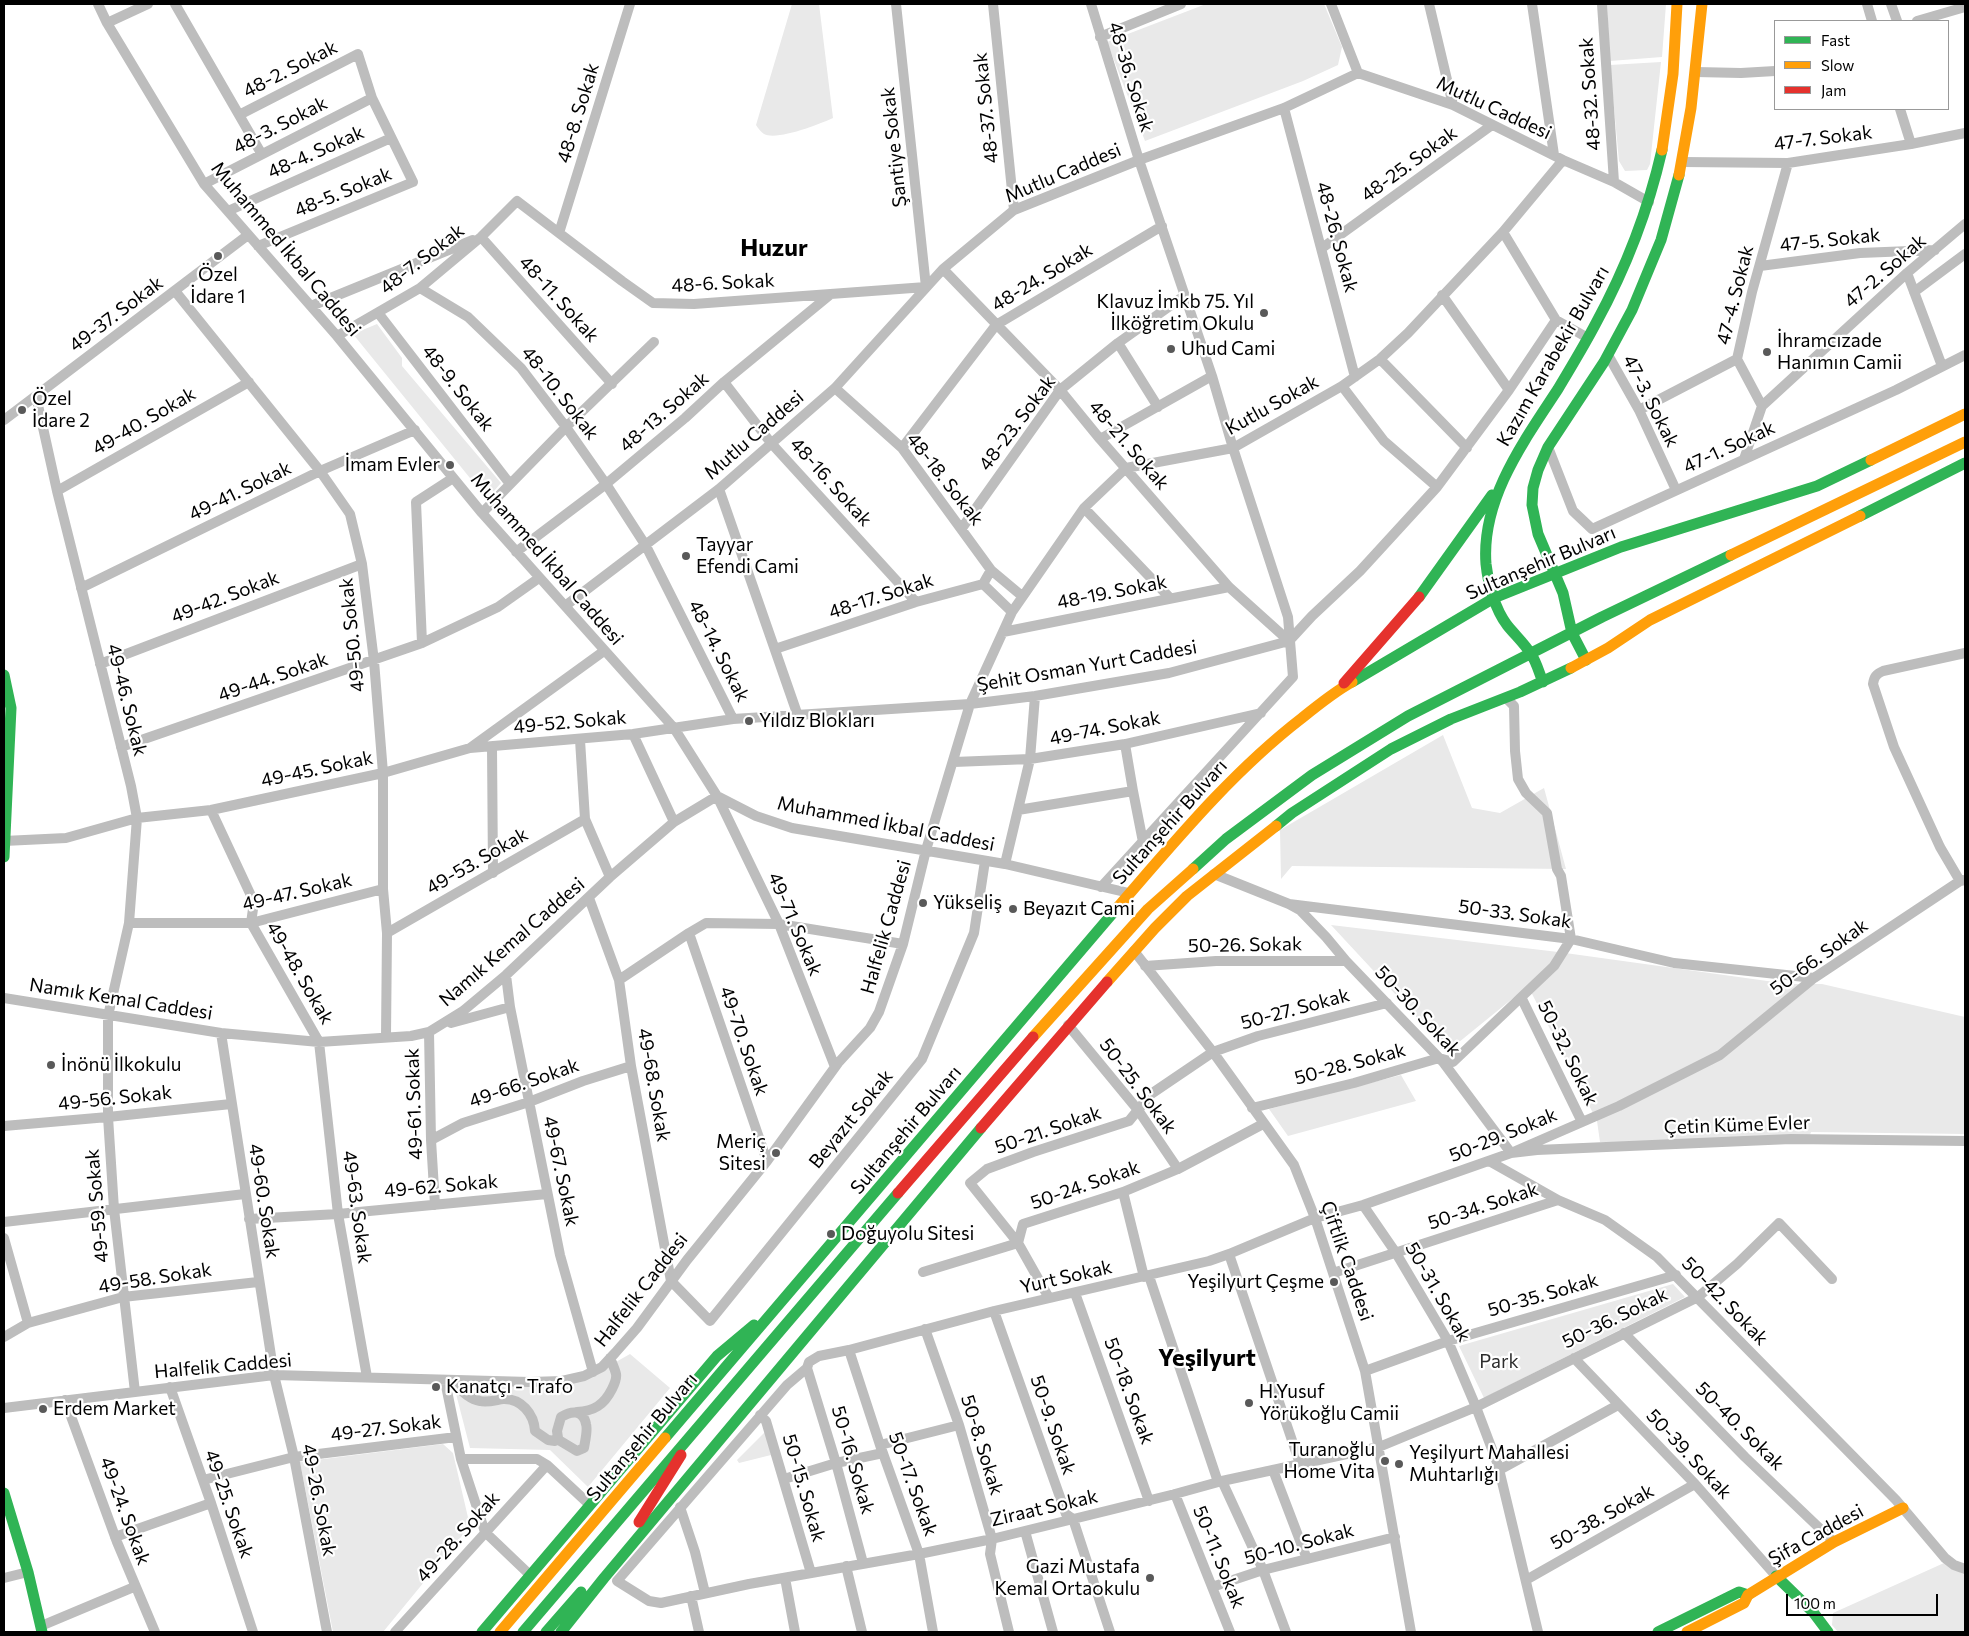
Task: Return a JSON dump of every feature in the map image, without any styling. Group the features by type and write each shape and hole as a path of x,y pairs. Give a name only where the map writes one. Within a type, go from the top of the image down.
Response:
{"main road":[{"name":"Kazım Karabekir Bulvarı","path":"1543,682 1530,653 1506,624 1494,598 1486,565 1485,545 1490,518 1504,477 1516,454 1588,338 1621,275 1649,202 1662,157 1670,103 1677,4"},
{"path":"1586,660 1572,633 1563,594 1537,535 1531,503 1536,472 1548,447 1608,355 1628,317 1659,244 1683,162 1696,72 1702,4"},
{"name":"Sultanşehir Bulvarı","path":"500,1632 1129,893 1183,831 1243,769 1280,735 1339,689 1494,598 1621,547 1817,486 1965,414"},
{"name":"Sultanşehir Bulvarı","path":"523,1632 696,1427 1125,933 1163,893 1226,839 1312,776 1408,716 1530,653 1965,442"},
{"path":"561,1632 655,1517 1068,1025 1171,912 1214,874 1292,813 1391,750 1451,719 1543,682 1586,660 1650,620 1965,463"},
{"path":"1339,689 1420,596 1504,477"},
{"path":"4,676 11,708 4,857"},
{"path":"482,1632 717,1356 778,1305"},
{"name":"Sultanşehir Bulvarı","path":"546,1632 629,1535 655,1499 696,1427"},
{"path":"4,1493 28,1572 42,1629"},
{"name":"Şifa Caddesi","path":"1688,1632 1744,1604 1748,1595 1834,1542 1903,1508"},
{"path":"1776,1576 1813,1612 1828,1632"},
{"name":"Şifa Caddesi","path":"1658,1632 1739,1592 1748,1595"}],"street":[{"name":"Muhammed İkbal Caddesi","path":"98,4 107,23 204,184 337,336 482,513 674,728 717,796 756,816 792,828 1005,864 1129,893"},
{"path":"107,23 148,4"},
{"path":"175,4 261,153"},
{"name":"48-8. Sokak","path":"558,233 630,4"},
{"name":"Şantiye Sokak","path":"896,4 926,287"},
{"name":"48-37. Sokak","path":"993,4 1014,210"},
{"name":"48-36. Sokak","path":"1091,4 1139,160 1212,376 1233,448 1288,618 1294,677 1260,713"},
{"path":"1100,37 1180,4"},
{"path":"1331,4 1358,72"},
{"path":"1429,4 1454,105"},
{"path":"1532,4 1559,157"},
{"name":"48-32. Sokak","path":"1602,4 1614,182"},
{"path":"1867,4 1872,20"},
{"path":"1891,4 1897,20"},
{"path":"1920,20 1965,7"},
{"name":"48-2. Sokak","path":"239,115 358,54 372,98"},
{"path":"1696,72 1741,73 1774,71"},
{"name":"Mutlu Caddesi","path":"565,606 719,489 835,388 943,270 1014,210 1139,160 1284,108 1358,72 1454,105 1492,125 1614,182 1649,202"},
{"path":"372,98 391,138"},
{"name":"48-3. Sokak","path":"204,184 261,153 372,98"},
{"name":"48-26. Sokak","path":"1284,108 1355,376"},
{"path":"1900,110 1911,144"},
{"name":"48-25. Sokak","path":"1322,248 1492,125"},
{"name":"47-7. Sokak","path":"1683,162 1788,163 1911,144 1965,133"},
{"name":"48-5. Sokak","path":"258,246 413,182 391,138"},
{"name":"48-4. Sokak","path":"228,211 391,138"},
{"name":"Kutlu Sokak","path":"1126,468 1233,448 1342,386 1380,359 1408,333 1503,232 1559,157"},
{"name":"47-4. Sokak","path":"1638,410 1737,359 1788,163"},
{"name":"48-6. Sokak","path":"481,237 517,201 653,303 694,304 926,287"},
{"name":"47-2. Sokak","path":"1762,406 1907,273 1965,224"},
{"name":"48-24. Sokak","path":"902,448 996,324 1162,226"},
{"path":"1503,232 1556,320 1588,338"},
{"name":"49-37. Sokak","path":"4,420 248,235"},
{"name":"48-7. Sokak","path":"337,336 379,314 420,288 481,237"},
{"name":"48-7. Sokak","path":"311,306 481,237"},
{"name":"48-11. Sokak","path":"481,237 612,384"},
{"name":"47-5. Sokak","path":"1760,266 1860,253 1935,250"},
{"path":"1914,292 1965,254"},
{"name":"48-21. Sokak","path":"943,270 1060,390 1228,587 1289,641"},
{"path":"1907,273 1942,366"},
{"name":"48-10. Sokak","path":"420,288 468,316 521,368 566,427 646,546"},
{"name":"49-50. Sokak","path":"175,291 320,471 350,514 362,564 374,661 383,773 383,889 387,933 386,1036"},
{"name":"48-13. Sokak","path":"516,552 606,484 685,418 724,382 831,294"},
{"path":"1442,295 1509,390"},
{"name":"48-23. Sokak","path":"962,528 1060,390 1118,343 1184,296"},
{"name":"48-9. Sokak","path":"379,314 510,484"},
{"path":"1289,641 1312,616 1360,571 1437,487 1509,390 1556,320"},
{"path":"482,513 566,427 654,342"},
{"path":"1118,343 1158,407"},
{"name":"47-3. Sokak","path":"1608,355 1638,410 1676,490"},
{"name":"47-1. Sokak","path":"1548,447 1573,511 1592,529 1965,355"},
{"path":"1380,359 1467,448"},
{"path":"1737,359 1762,406 1744,459"},
{"path":"1100,439 1212,376"},
{"name":"49-40. Sokak","path":"57,491 249,382"},
{"name":"48-16. Sokak","path":"724,382 771,443 916,602"},
{"path":"1342,386 1384,441 1437,487"},
{"name":"48-18. Sokak","path":"835,388 902,448 991,570 1022,596"},
{"name":"49-46. Sokak","path":"36,396 57,491 131,786 137,818 129,924 108,1016"},
{"name":"49-41. Sokak","path":"81,588 320,471 415,430"},
{"path":"970,704 1012,612 1022,596 1084,508 1126,468"},
{"path":"422,643 416,502 453,478"},
{"path":"719,489 798,716"},
{"path":"1084,508 1170,598"},
{"name":"48-14. Sokak","path":"646,546 733,719"},
{"name":"49-42. Sokak","path":"100,664 362,564"},
{"path":"991,570 983,584 1012,612"},
{"name":"49-44. Sokak","path":"121,747 422,643 498,607 539,578"},
{"name":"48-17. Sokak","path":"775,649 916,602 983,584"},
{"name":"48-19. Sokak","path":"1003,632 1228,587"},
{"name":"Şehit Osman Yurt Caddesi","path":"674,728 733,719 970,704 1035,696 1169,673 1289,641"},
{"name":"49-45. Sokak","path":"5,841 66,838 137,818 211,810 383,773 470,748 604,651"},
{"path":"1962,880 1940,847 1894,747 1873,684 1874,678 1883,671 1965,653"},
{"path":"1005,864 1030,759 1035,696"},
{"path":"1506,698 1514,706 1518,779 1526,794 1547,813 1571,939 1554,966 1522,999"},
{"name":"Halfelik Caddesi","path":"4,1408 274,1375 530,1382 562,1381 584,1376 602,1367 637,1328 671,1281 767,1161 835,1067 870,1028 879,1012 903,944 926,850 970,704"},
{"path":"1101,887 1260,713"},
{"name":"49-74. Sokak","path":"954,762 1030,759 1125,744 1260,713"},
{"name":"49-52. Sokak","path":"470,748 580,740 674,728"},
{"path":"633,734 674,822"},
{"path":"580,740 585,819 610,877"},
{"path":"1125,744 1143,842"},
{"path":"492,747 494,872"},
{"path":"1018,810 1133,791"},
{"name":"Namık Kemal Caddesi","path":"4,998 220,1033 319,1042 386,1036 411,1036 429,1032 463,1011 506,975 610,877 674,822 717,796"},
{"name":"49-71. Sokak","path":"717,796 779,924 835,1067"},
{"name":"49-48. Sokak","path":"211,810 254,902 251,924 319,1042"},
{"name":"49-53. Sokak","path":"387,933 585,819"},
{"name":"Beyazıt Sokak","path":"671,1281 710,1321 922,1059 974,933 985,861"},
{"name":"50-33. Sokak","path":"1214,874 1289,904 1571,939 1674,963 1814,978"},
{"name":"50-66. Sokak","path":"1697,1066 1720,1055 1814,978 1962,880"},
{"name":"49-47. Sokak","path":"129,924 251,924 383,889"},
{"name":"49-68. Sokak","path":"589,898 619,980 632,1066 671,1281"},
{"name":"50-30. Sokak","path":"1289,904 1300,910 1439,1058 1510,1153"},
{"path":"619,980 689,933 706,924 779,924 903,944"},
{"name":"49-70. Sokak","path":"689,933 767,1161"},
{"name":"Çiftlik Caddesi","path":"1134,951 1214,1052 1263,1124 1294,1165 1315,1218 1365,1371 1411,1632"},
{"name":"50-26. Sokak","path":"1145,966 1216,961 1346,961"},
{"name":"49-67. Sokak","path":"506,975 510,1007 560,1255 593,1372"},
{"name":"50-28. Sokak","path":"1252,1108 1354,1083 1439,1058 1453,1062 1522,999"},
{"name":"50-32. Sokak","path":"1522,999 1582,1122"},
{"name":"50-27. Sokak","path":"1138,1110 1151,1094 1214,1052 1258,1036 1387,1003"},
{"path":"442,1025 510,1007"},
{"name":"49-59. Sokak","path":"108,1016 108,1117 114,1209 135,1392"},
{"name":"50-25. Sokak","path":"1068,1025 1138,1110 1178,1169"},
{"name":"49-61. Sokak","path":"429,1032 431,1140 435,1205"},
{"name":"49-60. Sokak","path":"220,1033 274,1375"},
{"name":"49-63. Sokak","path":"319,1042 338,1214 368,1377"},
{"name":"49-66. Sokak","path":"431,1140 463,1123 632,1066"},
{"name":"50-29. Sokak","path":"1315,1218 1363,1205 1510,1153 1619,1106 1697,1066"},
{"name":"49-56. Sokak","path":"4,1126 230,1104"},
{"name":"50-21. Sokak","path":"1018,1243 970,1183 987,1169 1129,1121 1138,1110"},
{"name":"50-24. Sokak","path":"1018,1243 1023,1224 1122,1192 1178,1169 1263,1124"},
{"name":"Çetin Küme Evler","path":"1510,1153 1537,1150 1791,1139 1965,1141"},
{"name":"50-42. Sokak","path":"1489,1161 1558,1200 1605,1220 1657,1257 1903,1508 1945,1558 1954,1565 1965,1569"},
{"path":"1122,1192 1146,1276 1220,1481 1263,1570 1286,1632"},
{"path":"4,1222 245,1194"},
{"name":"49-62. Sokak","path":"249,1220 338,1214 547,1194"},
{"name":"50-34. Sokak","path":"1333,1273 1558,1200"},
{"name":"50-31. Sokak","path":"1363,1205 1396,1253 1448,1341 1476,1407 1499,1470 1538,1632"},
{"name":"Yurt Sokak","path":"807,1368 809,1362 819,1356 849,1350 994,1311 1188,1267 1230,1254 1315,1218"},
{"name":"50-36. Sokak","path":"1476,1407 1698,1297 1737,1264 1779,1223 1832,1279"},
{"path":"4,1238 28,1324"},
{"path":"923,1272 1018,1243 1049,1298"},
{"path":"1230,1254 1300,1464"},
{"name":"50-35. Sokak","path":"1365,1371 1448,1341 1676,1275"},
{"name":"49-58. Sokak","path":"4,1337 28,1324 123,1297 258,1282"},
{"name":"50-18. Sokak","path":"1075,1292 1149,1501"},
{"name":"50-9. Sokak","path":"994,1311 1066,1514 1073,1519 1110,1632"},
{"name":"50-8. Sokak","path":"924,1329 959,1425 992,1539 990,1554 1009,1632"},
{"name":"50-40. Sokak","path":"1624,1333 1745,1457 1834,1542"},
{"name":"50-17. Sokak","path":"849,1350 881,1449 919,1554 933,1632"},
{"path":"557,1439 561,1417 571,1411 586,1412 598,1408 607,1399 616,1376 610,1358"},
{"name":"50-39. Sokak","path":"1574,1358 1695,1484 1776,1576"},
{"path":"705,1593 695,1552 680,1508 787,1385 807,1368"},
{"name":"50-16. Sokak","path":"807,1368 836,1463 863,1563"},
{"name":"49-26. Sokak","path":"274,1375 294,1457 327,1632"},
{"path":"448,1381 464,1393 480,1401 511,1399 520,1403 533,1419 535,1431 548,1440 555,1441 557,1439 577,1451 584,1448 587,1425 577,1412"},
{"path":"448,1381 461,1459 485,1532 530,1575"},
{"name":"49-25. Sokak","path":"170,1387 211,1503 253,1632"},
{"name":"49-24. Sokak","path":"65,1400 134,1586 155,1632"},
{"path":"1499,1470 1618,1405"},
{"name":"Ziraat Sokak","path":"680,1508 617,1581 648,1601 661,1603 992,1539 1149,1501 1220,1481 1379,1447 1476,1407"},
{"name":"50-15. Sokak","path":"760,1415 766,1421 811,1573"},
{"path":"784,1479 959,1425"},
{"name":"49-27. Sokak","path":"203,1480 294,1457 456,1437"},
{"path":"461,1459 538,1459 590,1505"},
{"name":"49-28. Sokak","path":"396,1632 547,1465"},
{"path":"1273,1470 1307,1560"},
{"name":"50-38. Sokak","path":"1526,1580 1695,1484"},
{"name":"50-11. Sokak","path":"1175,1494 1230,1632"},
{"path":"115,1537 211,1503"},
{"path":"1025,1531 1053,1632"},
{"name":"50-10. Sokak","path":"1212,1586 1263,1570 1395,1537"},
{"path":"846,1566 862,1632"},
{"path":"4,1578 28,1572"},
{"path":"785,1578 795,1632"},
{"path":"42,1629 134,1586"},
{"path":"691,1596 699,1632"}],"green space":[{"path":"792,4 819,4 833,118 799,131 770,136 764,134 756,125"},
{"path":"1206,4 1324,4 1342,47 1338,65 1303,81 1145,141 1107,42"},
{"path":"1607,4 1666,4 1662,57 1610,61"},
{"path":"1661,62 1650,164 1647,170 1625,171 1619,161 1610,65"},
{"path":"377,324 402,358 402,366 501,483 487,499 353,334"},
{"path":"1443,735 1472,808 1500,813 1544,788 1566,869 1292,866 1281,879 1280,830"},
{"path":"1331,925 1558,952 1789,984 1822,984 1965,1017 1965,1134 1811,1132 1807,1144 1600,1142 1597,1121 1528,986 1448,1051"},
{"path":"1401,1075 1416,1101 1288,1136 1269,1109"},
{"name":"Park","path":"1673,1284 1685,1297 1484,1398 1459,1346"},
{"path":"630,1354 670,1388 588,1487 550,1450 470,1448 455,1390 461,1385 561,1387 584,1380"},
{"path":"765,1432 771,1455 739,1463 737,1460"},
{"path":"443,1444 453,1453 470,1526 383,1632 333,1632 300,1462"},
{"path":"1944,1563 1965,1575 1965,1632 1838,1632 1832,1625 1833,1613"}],"traffic: fast":[{"path":"1543,682 1533,657 1503,619 1493,596 1486,564 1486,540 1490,517 1507,472 1558,389 1596,323 1617,281 1643,217 1662,150"},
{"path":"1586,660 1572,633 1563,593 1538,534 1532,505 1533,488 1548,447 1604,362 1632,310 1661,240 1679,175"},
{"path":"1352,682 1494,598 1621,547 1817,486 1871,460"},
{"path":"1860,516 1965,463"},
{"path":"1419,597 1492,495"},
{"path":"1193,869 1226,839 1312,775 1408,716 1602,617 1731,555"},
{"path":"1276,826 1292,813 1391,749 1451,719 1520,692 1571,668"},
{"path":"4,675 11,708 4,857"},
{"path":"665,1438 1118,907"},
{"path":"561,1632 604,1578 981,1128"},
{"path":"523,1632 898,1193"},
{"path":"482,1632 717,1356 754,1325"},
{"path":"4,1493 28,1572 42,1632"},
{"path":"1776,1576 1813,1612 1828,1632"},
{"path":"546,1632 581,1592"},
{"path":"1658,1632 1739,1592 1748,1595"}],"traffic: slow":[{"path":"1662,150 1673,74 1677,4"},
{"path":"1679,175 1691,108 1702,4"},
{"path":"1871,460 1965,414"},
{"path":"1731,555 1965,442"},
{"path":"1571,668 1608,648 1650,620 1860,516"},
{"path":"1118,907 1228,784 1276,739 1332,694 1352,682"},
{"path":"1107,982 1155,928 1187,896 1276,826"},
{"path":"1033,1037 1148,909 1193,869"},
{"path":"500,1632 665,1438"},
{"path":"1687,1632 1744,1603 1748,1595 1834,1542 1903,1508"}],"traffic: jam":[{"path":"1344,683 1419,597"},
{"path":"981,1128 1107,982"},
{"path":"898,1193 1033,1037"},
{"path":"639,1522 681,1455"}],"place":[{"name":"Özel İdare 1","path":"218,256"},
{"name":"Klavuz İmkb 75. Yıl İlköğretim Okulu","path":"1264,313"},
{"name":"Uhud Cami","path":"1171,349"},
{"name":"İhramcızade Hanımın Camii","path":"1767,352"},
{"name":"Özel İdare 2","path":"22,410"},
{"name":"İmam Evler","path":"450,465"},
{"name":"Tayyar Efendi Cami","path":"686,556"},
{"name":"Yıldız Blokları","path":"749,721"},
{"name":"Yükseliş","path":"923,903"},
{"name":"Beyazıt Cami","path":"1013,909"},
{"name":"İnönü İlkokulu","path":"51,1065"},
{"name":"Meriç Sitesi","path":"776,1153"},
{"name":"Doğuyolu Sitesi","path":"831,1234"},
{"name":"Yeşilyurt Çeşme","path":"1334,1282"},
{"name":"Kanatçı - Trafo","path":"436,1387"},
{"name":"H.Yusuf Yörükoğlu Camii","path":"1249,1403"},
{"name":"Erdem Market","path":"43,1409"},
{"name":"Turanoğlu Home Vita","path":"1385,1461"},
{"name":"Yeşilyurt Mahallesi Muhtarlığı","path":"1399,1464"},
{"name":"Gazi Mustafa Kemal Ortaokulu","path":"1150,1578"}],"district":[{"name":"Huzur","path":"774,248"},
{"name":"Yeşilyurt","path":"1207,1358"}]}
